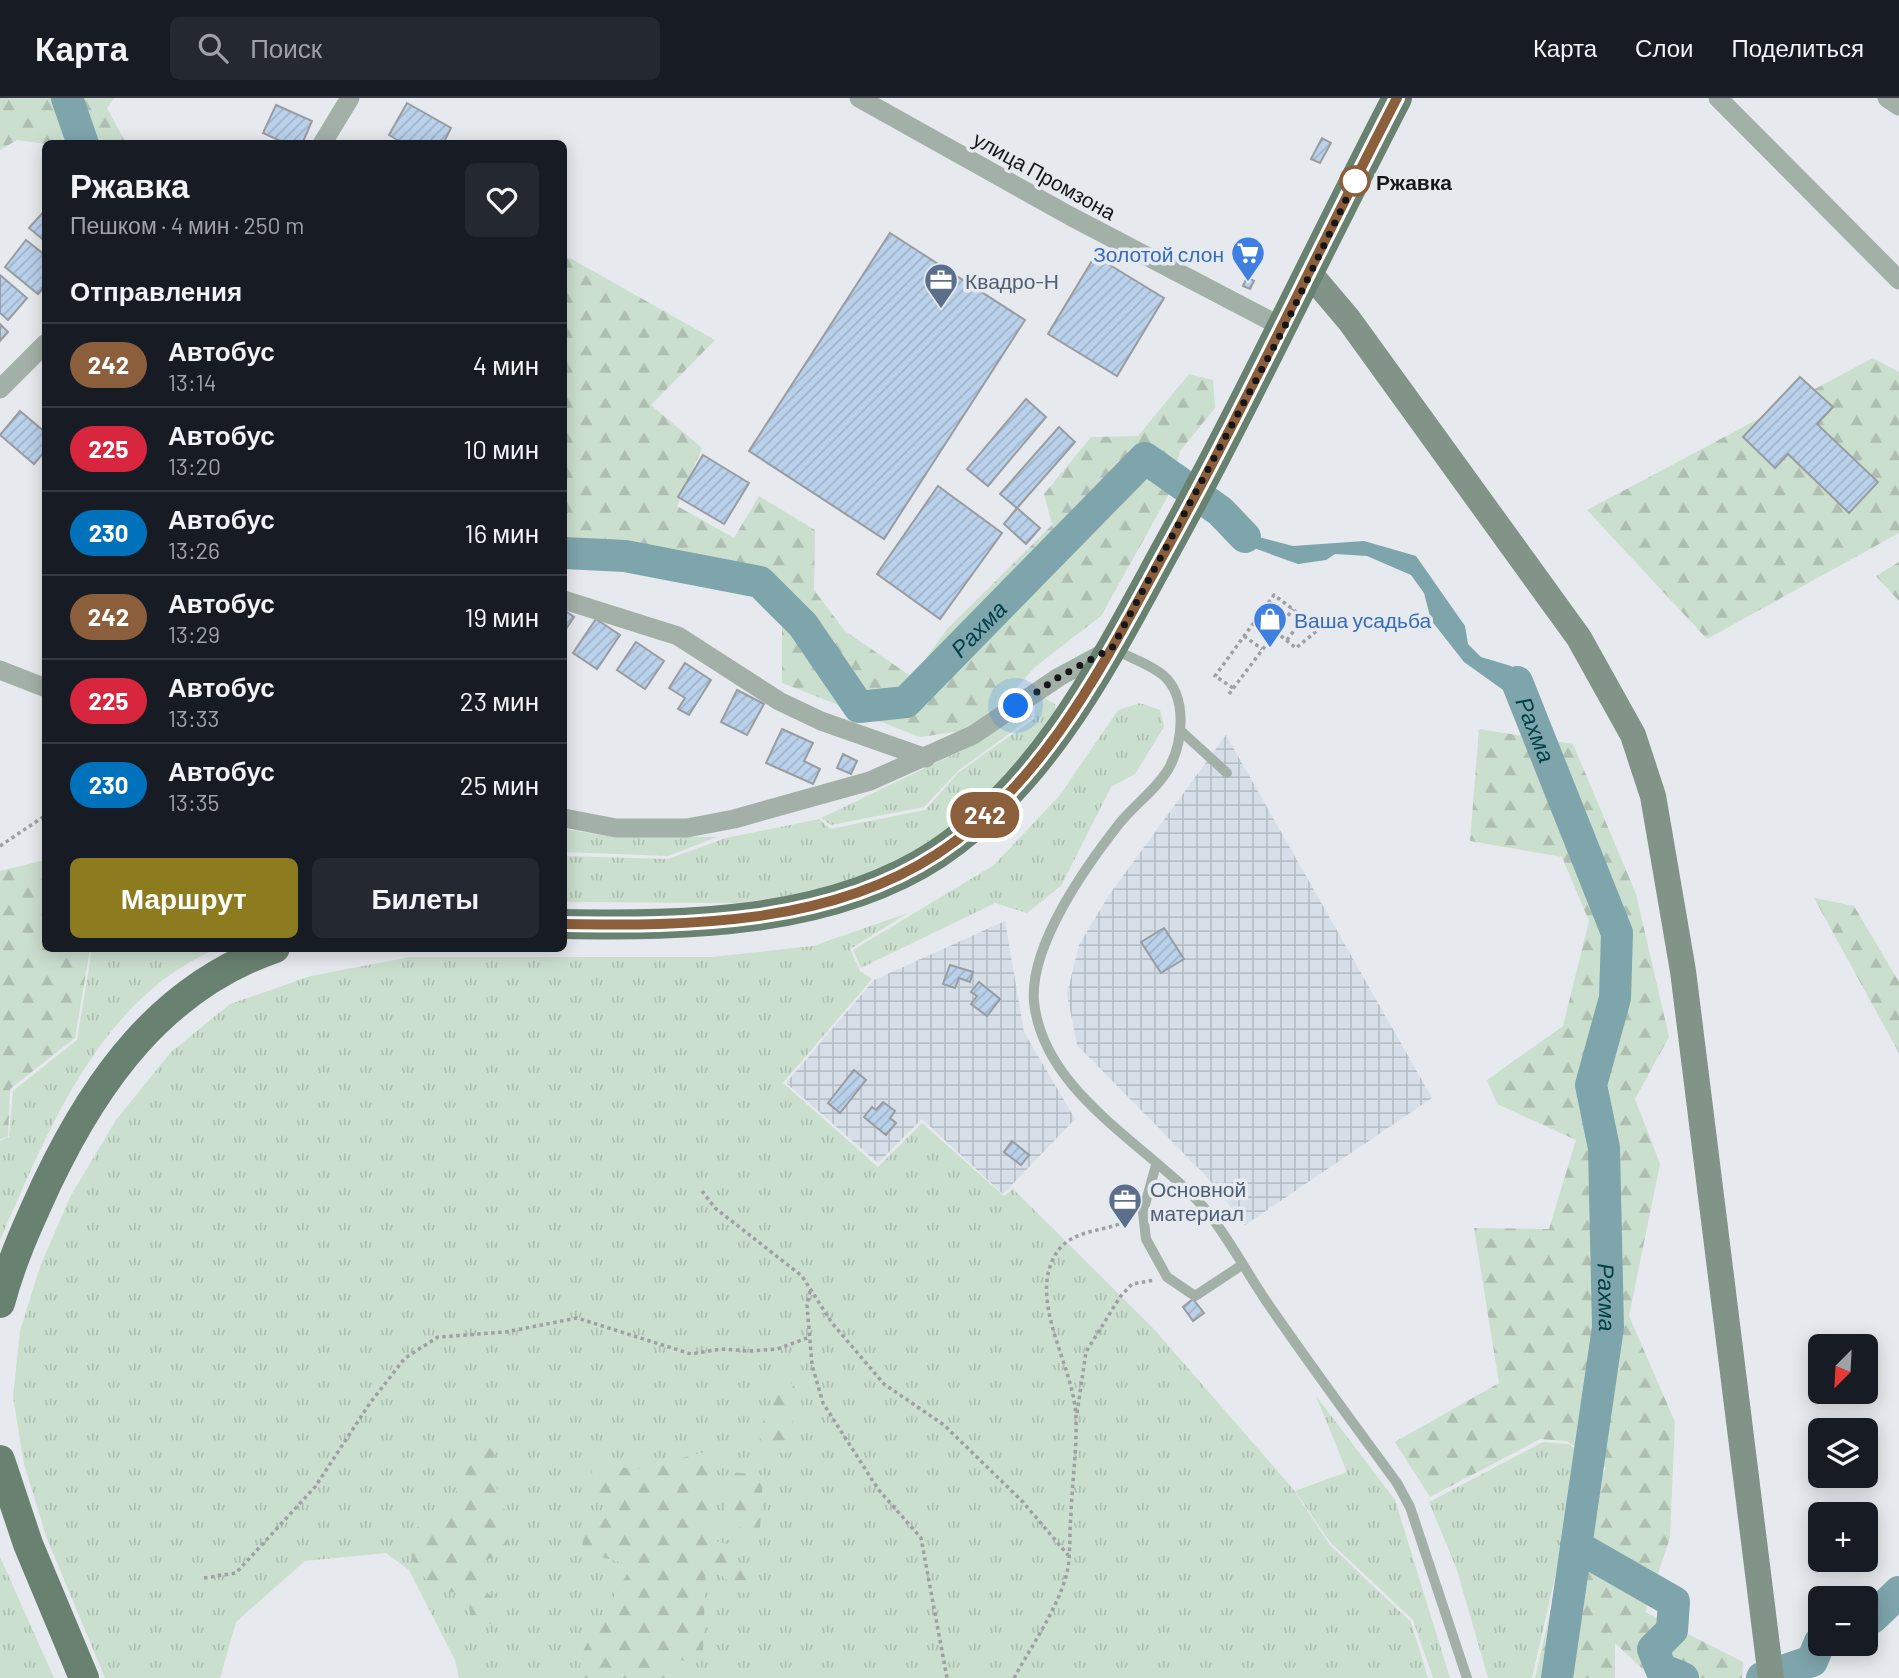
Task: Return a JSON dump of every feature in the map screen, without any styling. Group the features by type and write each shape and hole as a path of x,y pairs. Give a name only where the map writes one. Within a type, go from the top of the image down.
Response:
{"main road":[{"path":"567,923 717,923 778,913 889,879 936,854 982,818 1016,786 1066,723 1112,648 1184,518 1284,328 1397,98"},
{"path":"0,1303 32,1215 60,1157 107,1075 138,1037 175,1003 211,977 264,952"},
{"path":"0,1460 28,1545 84,1678"}],"street":[{"path":"324,140 350,98"},
{"name":"улица Промзона","path":"859,98 1094,229 1284,328"},
{"path":"1718,98 1899,280"},
{"path":"1887,98 1899,106"},
{"path":"1310,274 1349,320 1579,638 1633,735 1653,796 1683,971 1771,1678"},
{"path":"0,389 42,347"},
{"path":"567,601 678,636 779,701 821,720 926,758"},
{"path":"567,819 616,828 687,828 734,819 870,781 973,735 1059,677 1112,648"},
{"path":"0,670 42,686"}],"lane":[{"path":"1112,648 1163,675 1174,691 1182,732 1168,769 1120,823 1082,875 1047,939 1038,969 1034,1001 1042,1032 1060,1067 1098,1113 1205,1210 1396,1483 1410,1507 1467,1678"},
{"path":"1182,732 1227,773"},
{"path":"1156,1165 1143,1212 1146,1239 1167,1277 1195,1296 1242,1265"}],"path":[{"path":"1233,688 1215,676 1273,595 1319,629 1296,648 1276,632"},
{"path":"1229,694 1293,609"},
{"path":"1287,640 1304,617"},
{"path":"1244,636 1263,649"},
{"path":"0,846 42,818"},
{"path":"702,1191 715,1208 802,1276 831,1322 884,1384 944,1425 1022,1501 1069,1556"},
{"path":"1076,1416 1068,1373 1050,1319 1048,1282 1054,1257 1068,1239 1086,1232 1119,1227 1143,1212"},
{"path":"1014,1678 1057,1599 1069,1556 1076,1416 1086,1352 1119,1297 1132,1284 1167,1277"},
{"path":"810,1289 807,1305 812,1365 823,1403 878,1489 920,1538 947,1678"},
{"path":"204,1578 236,1573 315,1487 370,1403 405,1358 438,1337 506,1332 577,1318 691,1354 721,1349 776,1349 810,1337"}],"shaded area":[{"path":"1226,735 1432,1098 1245,1225 1207,1177 1077,1045 1067,994 1079,945 1109,895"},
{"path":"1005,921 1024,1032 1075,1119 1003,1194 922,1119 878,1163 786,1083 874,980"}],"green space":[{"path":"0,98 114,98 107,108 124,140 42,140 42,143 17,140 0,150"},
{"path":"567,258 715,340 651,405 702,448 677,506 734,538 759,496 815,530 814,590 845,631 912,677 948,628 1052,525 1044,494 1091,437 1138,436 1189,374 1213,380 1215,408 1180,451 1168,496 1101,616 1035,667 982,728 920,737 782,683 782,590 671,580 622,562 567,566"},
{"path":"1873,358 1899,372 1899,533 1707,639 1587,510"},
{"path":"1899,562 1899,601 1876,576"},
{"path":"1044,698 1055,704 1056,717 1049,732 944,838 884,873 818,892 736,903 567,902 567,856 668,859 726,838 819,819 830,829 925,810 959,772 1034,719 1035,705"},
{"path":"1140,703 1160,710 1164,727 1135,774 1111,787 1061,886 1027,913 995,903 861,968 853,950 994,865 1060,795 1118,710"},
{"path":"1031,706 1032,717 959,770 924,807 831,825 821,818 967,748"},
{"path":"1479,729 1573,744 1636,894 1669,1037 1635,1099 1660,1164 1629,1316 1675,1422 1670,1538 1645,1612 1743,1662 1742,1678 1652,1678 1615,1643 1615,1678 1535,1678 1564,1552 1606,1468 1567,1441 1540,1439 1430,1497 1395,1442 1499,1383 1474,1228 1549,1229 1576,1140 1497,1104 1487,1080 1563,1026 1589,921 1562,857 1470,841"},
{"path":"567,829 607,836 717,837 668,856 567,852"},
{"path":"42,861 42,952 89,952 75,1038 10,1089 8,1137 0,1139 0,871"},
{"path":"1814,898 1854,906 1899,982 1899,1053"},
{"path":"908,913 850,949 860,971 872,979 783,1083 878,1167 922,1123 1004,1196 1013,1189 1153,1328 1293,1489 1330,1545 1411,1622 1428,1678 459,1678 455,1660 409,1570 386,1553 305,1561 236,1622 220,1678 105,1678 46,1536 24,1464 13,1397 20,1331 40,1267 70,1197 116,1120 171,1052 230,1004 311,976 410,957 712,957 813,946"},
{"path":"92,952 210,952 175,971 140,1000 109,1034 82,1072 59,1113 0,1240 0,1141 9,1137 13,1091 77,1040"},
{"path":"785,1378 795,1387 791,1451 783,1454 764,1444 757,1434 771,1406 772,1389"},
{"path":"1316,1396 1395,1500 1450,1678 1433,1678 1413,1620 1330,1542 1295,1491 1347,1472"},
{"path":"497,1427 504,1436 489,1468 508,1518 507,1553 485,1560 480,1585 500,1606 501,1618 490,1624 472,1620 465,1592 442,1590 423,1576 411,1557 407,1534 435,1515 447,1519 460,1480 457,1466 462,1450 485,1429"},
{"path":"1543,1442 1569,1444 1603,1470 1561,1551 1532,1678 1488,1678 1457,1570 1429,1502"},
{"path":"709,1451 714,1472 710,1539 733,1546 741,1571 752,1580 745,1594 706,1563 703,1652 694,1663 666,1657 674,1678 578,1678 583,1651 632,1565 601,1557 580,1557 587,1519 621,1505 595,1493 591,1468 600,1461 633,1470"},
{"path":"733,1472 763,1476 760,1530 756,1537 724,1518"},
{"path":"0,1557 54,1678 0,1678"}],"water":[{"path":"1219,502 1255,536 1293,546 1364,541 1416,556 1465,626 1468,644 1481,657 1511,666 1525,680 1541,715 1526,726 1506,692 1464,662 1431,620 1424,593 1411,575 1367,556 1335,554 1326,560 1298,564 1237,542 1222,522 1211,515"}],"building":[{"path":"407,103 451,128 445,140 397,140 389,135"},
{"path":"276,105 312,121 304,140 278,140 263,133"},
{"path":"1322,138 1331,143 1320,163 1311,159"},
{"path":"42,213 42,239 29,228"},
{"path":"890,233 1025,320 884,539 749,451"},
{"path":"26,240 42,253 42,290 38,294 5,267"},
{"path":"1095,256 1164,298 1117,376 1048,334"},
{"path":"0,275 27,298 8,320 0,313"},
{"name":"Золотой слон","path":"1247,277 1254,281 1250,289 1243,286"},
{"path":"0,324 8,332 0,341"},
{"path":"1800,377 1833,407 1817,424 1878,482 1849,513 1788,454 1775,468 1743,437"},
{"path":"1026,399 1046,417 988,486 967,469"},
{"path":"20,411 42,430 42,455 34,464 0,435"},
{"path":"1059,427 1075,442 1017,508 1000,494"},
{"path":"703,455 749,483 724,524 678,497"},
{"path":"938,486 1002,533 940,619 877,574"},
{"path":"1017,508 1040,528 1026,544 1004,524"},
{"path":"567,612 574,617 567,628"},
{"path":"596,619 620,635 597,669 573,653"},
{"path":"636,642 664,661 645,689 617,670"},
{"path":"685,663 711,680 689,715 678,709 685,698 669,688"},
{"path":"737,690 764,704 747,735 721,722"},
{"path":"782,729 813,743 804,761 820,769 813,784 766,763"},
{"path":"843,754 857,761 851,774 837,768"},
{"path":"1164,928 1184,959 1161,973 1141,942"},
{"path":"950,965 973,972 970,982 959,978 955,988 943,984"},
{"path":"979,982 1000,999 987,1016 971,1004 977,996 971,992"},
{"path":"854,1070 866,1080 840,1113 828,1103"},
{"path":"883,1102 895,1111 890,1118 896,1123 886,1135 864,1117 872,1107 876,1110"},
{"path":"1012,1141 1029,1155 1021,1165 1004,1152"},
{"path":"1193,1299 1204,1313 1193,1321 1183,1307"}],"waterway":[{"name":"Рахма","path":"67,98 82,140"},
{"name":"Рахма","path":"567,553 625,556 760,582 803,625 859,707 906,702 1145,458 1220,511 1245,537"},
{"name":"Рахма","path":"1517,682 1617,933 1615,998 1591,1085 1604,1148 1608,1327 1557,1678"},
{"path":"1576,1546 1674,1602 1672,1630 1653,1649 1661,1669 1683,1678"},
{"path":"1878,1612 1899,1592"},
{"path":"1762,1678 1812,1661 1814,1656"}],"bus line":[{"name":"242","path":"567,924 717,923 778,913 847,894 889,879 936,854 982,818 1016,786 1066,723 1112,648 1184,518 1284,328 1397,98"}],"place":[{"name":"Ржавка","path":"1355,181"},
{"name":"Золотой слон","path":"1248,283"},
{"name":"Квадро-Н","path":"941,310"},
{"name":"Ваша усадьба","path":"1270,649"},
{"name":"Основной материал","path":"1125,1230"}],"route":[{"path":"1016,706 1059,677 1112,648 1284,328 1355,181"}]}
